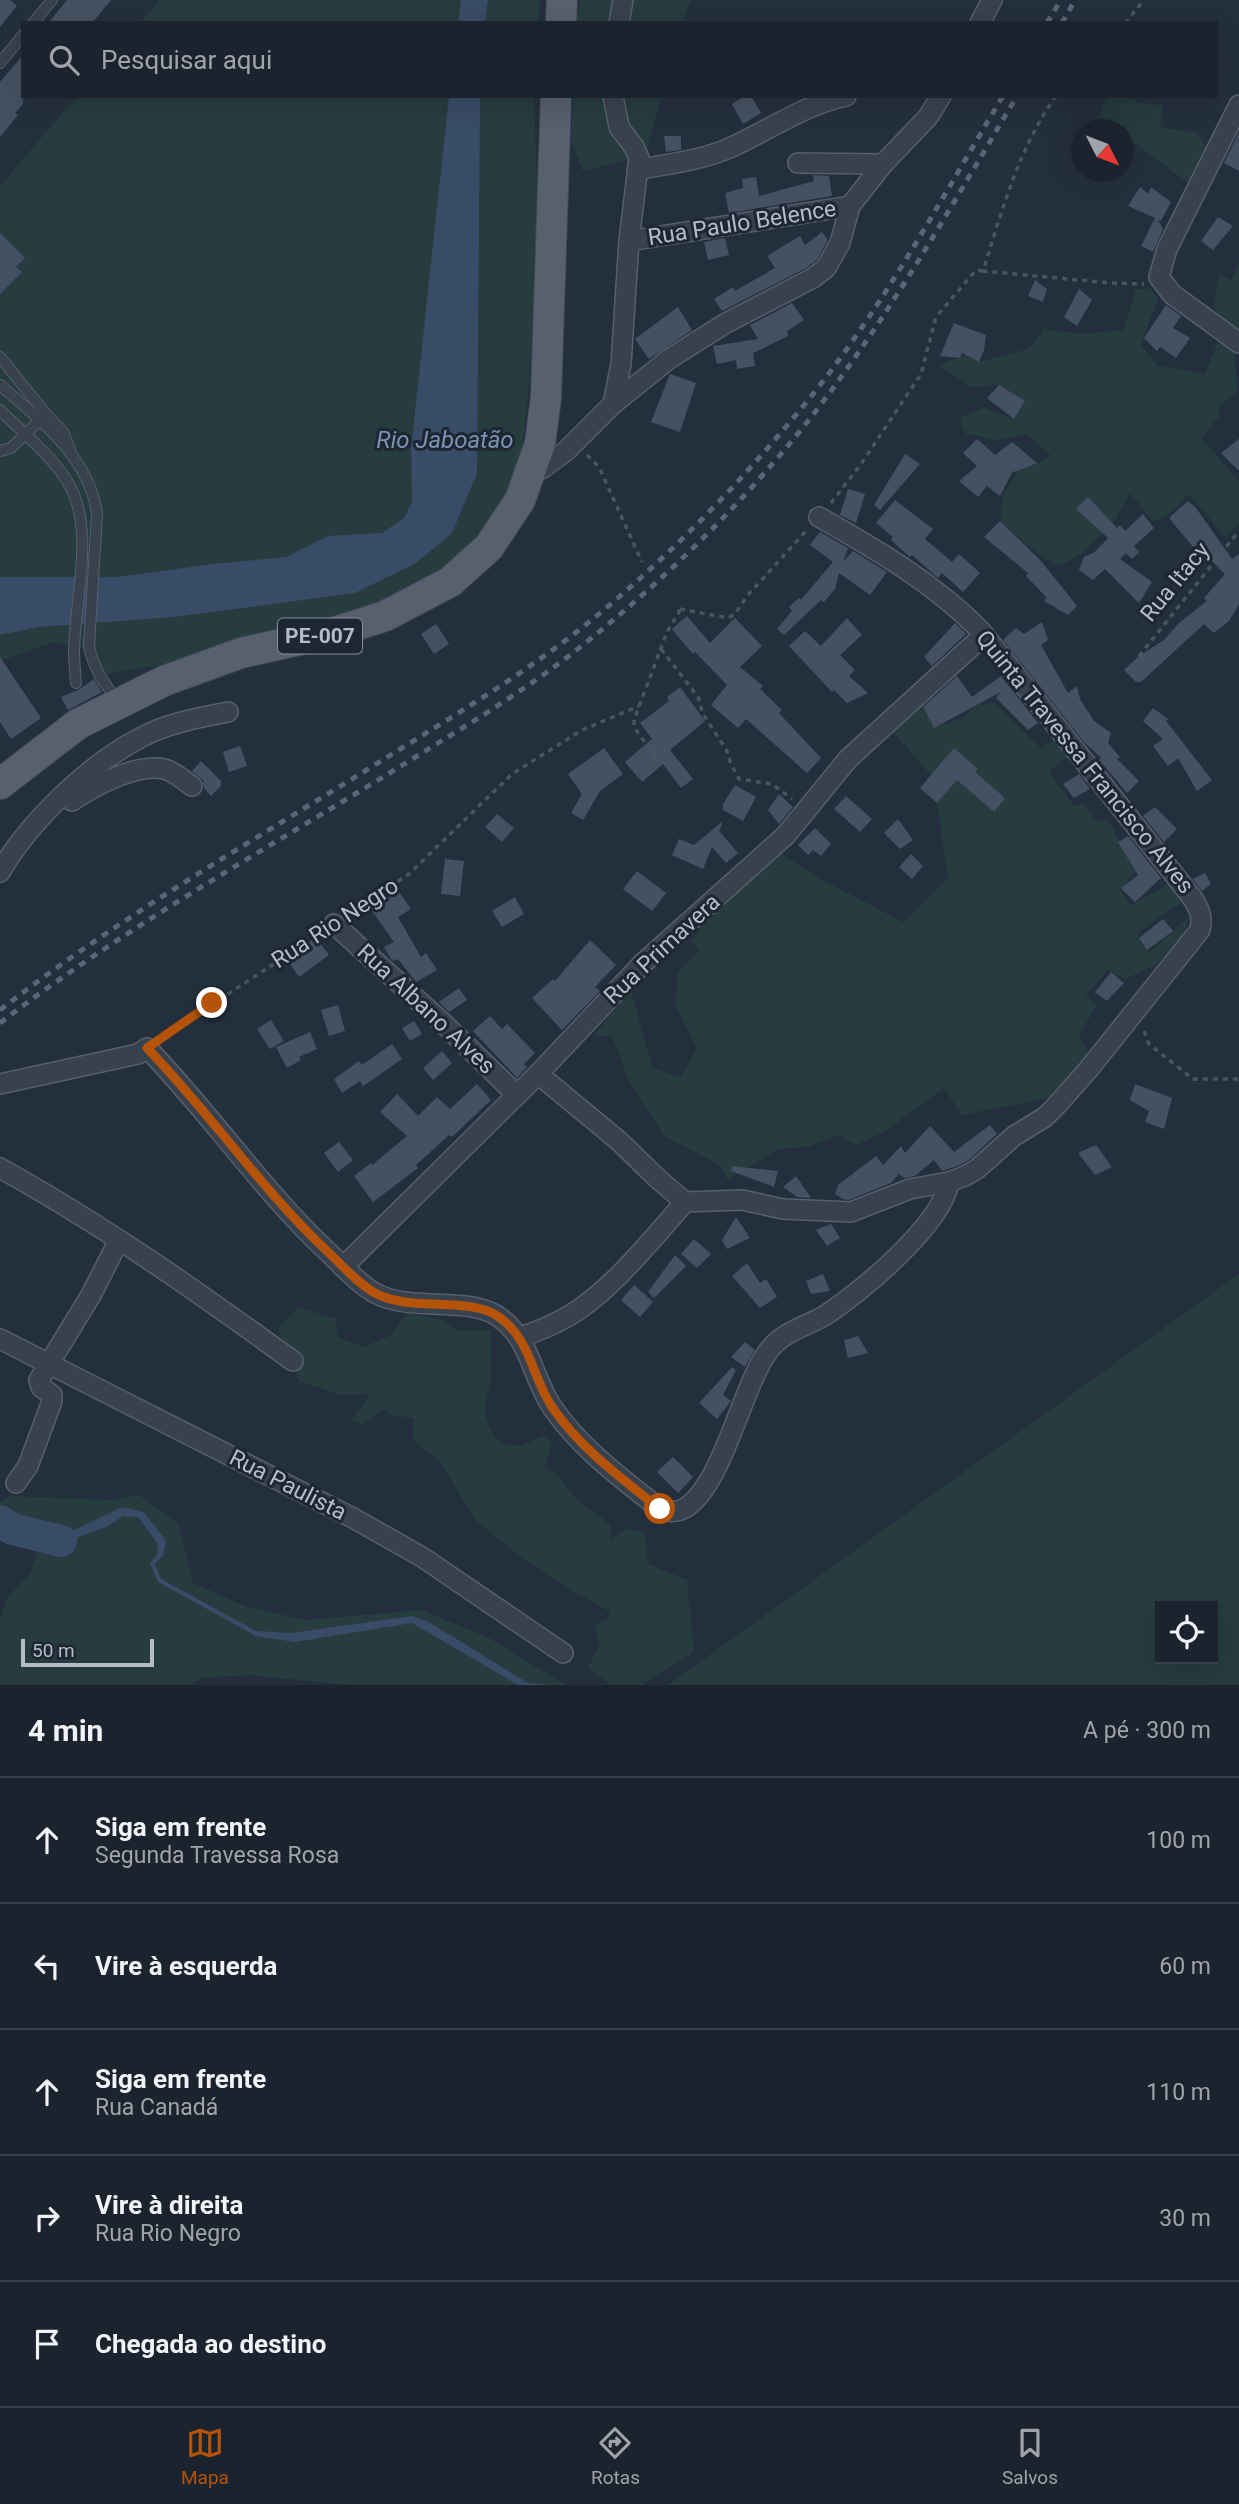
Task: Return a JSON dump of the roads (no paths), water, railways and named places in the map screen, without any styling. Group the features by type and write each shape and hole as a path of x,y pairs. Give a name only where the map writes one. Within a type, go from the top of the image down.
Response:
{"main road":[{"path":"561,21 562,0"},
{"name":"PE-007","path":"0,784 78,716 119,703 164,681 242,653 335,632 384,616 450,582 489,547 520,500 540,444 546,397 556,98"}],"street":[{"path":"619,21 623,0"},
{"path":"981,21 992,0"},
{"path":"612,98 619,127 638,153 629,241"},
{"path":"637,170 718,152 800,112 840,98"},
{"path":"528,475 566,451 613,404 694,343 821,272 835,256 850,206 883,164 928,117 940,98"},
{"path":"1239,106 1167,249 1161,281 1172,293 1239,344"},
{"path":"799,163 883,164"},
{"name":"Rua Paulo Belence","path":"613,404 621,364 629,241 850,206"},
{"name":"Quinta Travessa Francisco Alves","path":"685,1202 742,1200 783,1209 852,1212 911,1189 949,1182 977,1168 1014,1136 1045,1117 1088,1070 1200,930 1202,919 1199,907 984,635 960,609 925,581 819,517"},
{"name":"Rua Primavera","path":"343,1267 538,1074 642,964 786,835 848,759 984,635"},
{"path":"0,872 62,797 97,766 140,738 180,721 228,712"},
{"path":"24,840 86,791 113,778 163,769 192,786"},
{"name":"Rua Albano Alves","path":"334,924 445,1024 517,1095"},
{"path":"0,1084 138,1054 147,1048 280,1203 343,1267 374,1292 396,1302 485,1311 498,1317 520,1337 536,1377 551,1405 570,1431 598,1458 660,1509 668,1512 688,1506 710,1478 767,1352 788,1333 843,1303 895,1258 932,1217 946,1195 949,1182"},
{"path":"520,1337 567,1317 597,1294 631,1262 685,1202 619,1141 538,1074"},
{"path":"0,1168 164,1268 293,1361"},
{"path":"16,1483 27,1466 52,1401 52,1395 41,1387 39,1380 92,1295 119,1240"},
{"name":"Rua Paulista","path":"0,1339 375,1530 433,1565 563,1653"}],"lane":[{"path":"35,21 52,0"},
{"path":"0,63 21,37"},
{"path":"0,357 87,476 95,495 97,513 89,646 98,673 119,703"},
{"path":"0,385 43,417"},
{"path":"0,410 66,479 76,497 81,517 74,651 76,683"},
{"path":"0,451 11,448 43,417"}],"water":[{"path":"461,0 488,0 485,21 458,21"},
{"name":"Rio Jaboatão","path":"449,98 480,98 477,473 452,533 416,563 355,593 174,617 38,627 0,635 0,577 117,577 286,557 328,536 382,533 404,518 412,503 411,449"},
{"path":"122,1507 144,1512 166,1541 163,1556 155,1564 161,1579 256,1631 292,1633 412,1616 427,1621 528,1683 549,1685 518,1685 412,1623 295,1642 256,1636 158,1582 150,1563 157,1555 158,1544 138,1517 123,1516 108,1526 60,1544 0,1523 0,1508 16,1520 60,1537"}],"waterway":[{"path":"0,1521 12,1529 61,1541"}],"railway":[{"path":"1048,21 1061,0"},
{"path":"1063,21 1075,0"},
{"path":"0,1010 46,975 191,878 500,686 554,649 633,584 687,534 737,482 786,427 836,364 911,251 1002,98"},
{"path":"0,1023 95,955 195,891 519,692 589,640 653,585 744,496 825,399 901,288 1016,98"}]}
